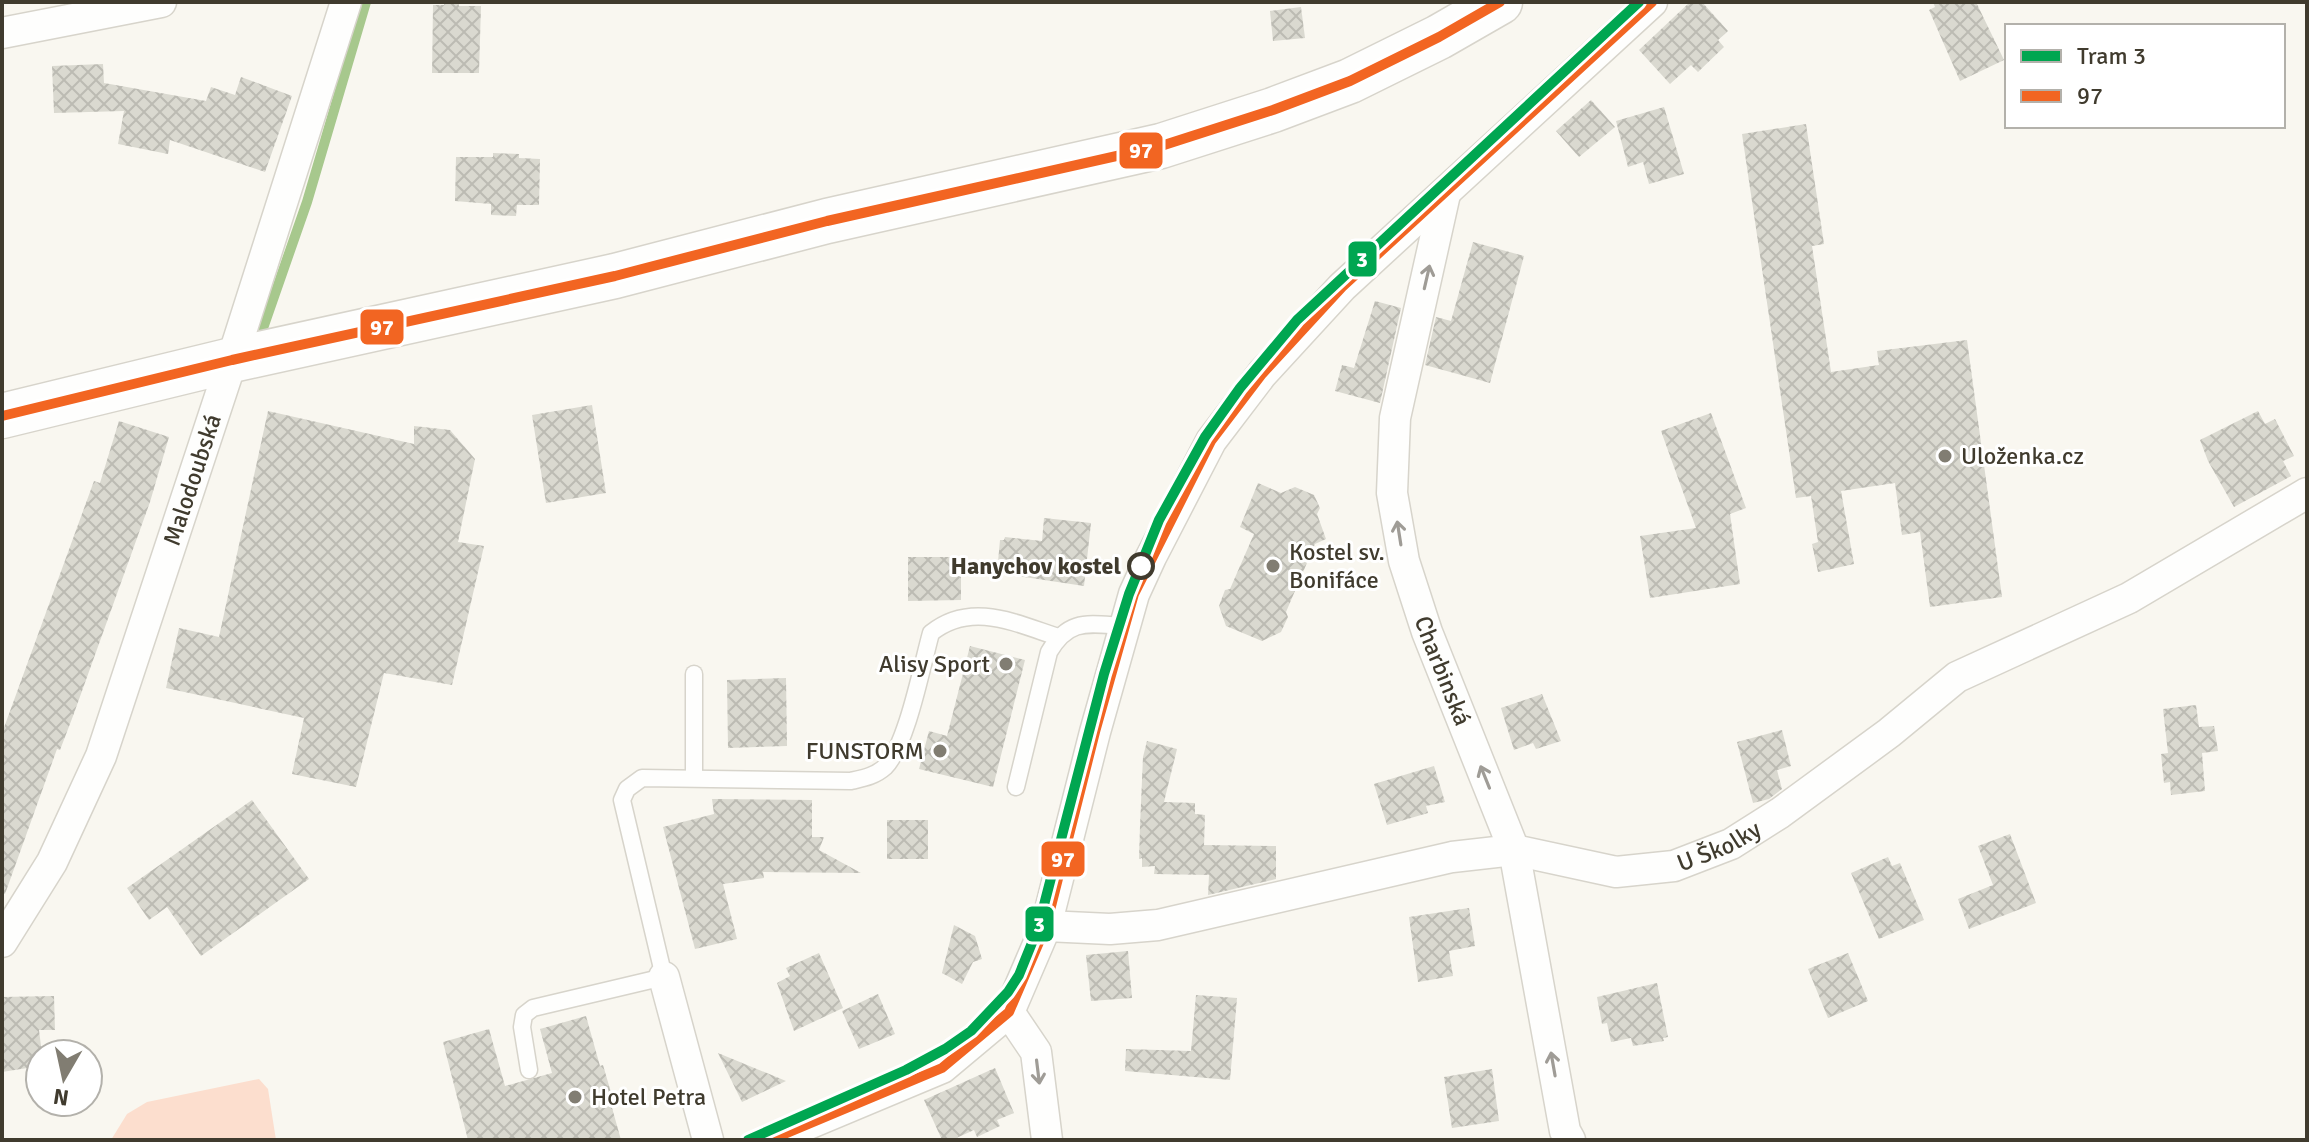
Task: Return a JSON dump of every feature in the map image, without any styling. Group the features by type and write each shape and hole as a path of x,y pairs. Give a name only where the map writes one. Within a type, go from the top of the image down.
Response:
{"street":[{"path":"2,33 161,2"},
{"name":"Malodoubská","path":"2,942 52,862 101,756 346,2"},
{"path":"770,1140 942,1068 1009,1012 1046,926 1124,626 1151,557 1211,441 1262,374 1342,287 1652,2"},
{"path":"2,416 232,360 615,276 827,221 1161,146 1350,81 1480,8"},
{"name":"Charbinská","path":"1445,194 1395,418 1392,493 1404,561 1427,632 1514,850 1565,1131 1570,1140"},
{"name":"U Školky","path":"1046,926 1110,929 1158,925 1452,857 1514,850 1616,872 1674,866 1731,844 1780,813 1889,733 1957,677 2129,598 2307,493"},
{"path":"664,977 708,1140"},
{"path":"1009,1012 1036,1052 1047,1140"}],"lane":[{"path":"529,1070 522,1027 524,1015 533,1008 664,977 622,800 627,789 642,778 851,781 872,777 886,766 898,748 931,633 944,622 961,616 1004,619 1058,637"},
{"path":"1016,787 1049,652 1058,637 1074,625 1124,626"},
{"path":"694,674 694,777"}],"shaded area":[{"path":"259,1079 268,1089 276,1140 111,1140 127,1114 147,1102"}],"building":[{"path":"445,2 458,2 459,6 481,6 479,73 432,73 433,5 444,5"},
{"path":"1690,2 1702,2 1728,31 1718,40 1724,47 1698,72 1691,65 1670,84 1639,50"},
{"path":"1933,2 1976,2 2004,60 1960,81 1929,10 1935,7"},
{"path":"1301,7 1305,38 1273,41 1270,11"},
{"path":"103,64 104,83 206,101 211,87 235,95 241,77 292,96 265,172 170,140 168,154 118,144 124,111 54,113 52,66"},
{"path":"1591,100 1615,127 1579,157 1556,131"},
{"path":"1664,107 1684,174 1649,184 1643,162 1628,167 1616,121"},
{"path":"1806,124 1824,244 1812,246 1831,372 1879,365 1877,351 1967,340 2002,597 1930,607 1920,532 1902,535 1895,483 1841,491 1854,564 1818,572 1812,544 1818,542 1811,496 1796,498 1742,134"},
{"path":"493,153 540,159 539,205 517,205 516,216 491,215 491,204 455,201 456,157 493,157"},
{"path":"1473,242 1524,256 1490,383 1425,365 1436,317 1451,321"},
{"path":"1375,301 1401,308 1380,403 1335,391 1342,365 1354,368"},
{"path":"592,405 606,493 546,503 532,415"},
{"path":"268,411 414,444 414,426 450,430 475,459 458,542 484,546 452,685 384,673 356,787 292,774 304,718 166,688 179,628 219,637"},
{"path":"2258,411 2265,424 2275,419 2294,456 2283,461 2291,476 2234,507 2200,440"},
{"path":"1711,413 1746,508 1730,514 1740,584 1650,598 1640,536 1696,528 1661,431"},
{"path":"119,421 169,437 150,502 5,894 2,893 2,733 94,481 100,483"},
{"name":"Kostel sv. Bonifáce","path":"1258,483 1281,493 1295,487 1314,495 1326,539 1315,544 1286,612 1288,617 1281,632 1262,641 1226,626 1219,606 1225,590 1230,589 1254,534 1240,527"},
{"path":"1044,518 1091,523 1084,586 997,573 1000,540 1005,537 1042,541"},
{"path":"908,557 961,557 961,600 908,601"},
{"path":"970,646 1025,660 993,787 919,769 929,731 947,736"},
{"path":"786,678 787,746 728,748 727,680"},
{"path":"1542,694 1561,741 1536,749 1533,743 1514,750 1501,708"},
{"path":"2196,705 2199,727 2214,726 2218,751 2202,753 2205,791 2171,795 2170,782 2164,783 2161,754 2168,753 2163,709"},
{"path":"1782,730 1791,766 1777,770 1782,789 1769,799 1753,803 1737,742"},
{"path":"1147,741 1177,749 1164,802 1195,803 1195,814 1205,815 1204,845 1276,846 1276,879 1208,895 1209,875 1154,874 1155,866 1142,867 1142,858 1139,859 1140,826 1143,757"},
{"path":"1434,766 1445,802 1426,806 1428,813 1387,825 1374,784"},
{"path":"712,799 812,800 812,837 824,837 819,850 861,873 763,872 764,878 723,884 737,939 695,949 663,827 714,814"},
{"path":"252,800 309,879 201,956 167,907 149,920 127,888"},
{"path":"887,820 928,820 928,859 887,859"},
{"path":"2010,834 2036,903 1969,929 1958,899 1993,885 1978,846"},
{"path":"1888,857 1892,866 1900,863 1924,920 1879,939 1851,873"},
{"path":"1469,908 1475,946 1449,951 1453,976 1418,982 1409,917"},
{"path":"954,925 975,936 982,959 973,962 962,984 942,973"},
{"path":"1128,951 1132,998 1091,1001 1086,955"},
{"path":"819,953 843,1008 794,1031 777,983 790,976 786,968"},
{"path":"1848,953 1868,1001 1828,1018 1808,969"},
{"path":"1657,983 1668,1037 1663,1038 1664,1041 1633,1046 1631,1038 1611,1042 1607,1023 1602,1024 1597,997"},
{"path":"878,994 895,1034 859,1049 842,1011"},
{"path":"1196,995 1237,998 1230,1080 1125,1071 1126,1049 1191,1051"},
{"path":"54,996 55,1030 39,1030 40,1038 24,1038 24,1069 2,1072 2,997"},
{"path":"586,1016 612,1096 609,1097 621,1140 468,1140 443,1042 489,1029 505,1086 552,1073 540,1029"},
{"path":"718,1053 786,1081 742,1102"},
{"path":"995,1068 1014,1113 997,1120 1000,1126 977,1137 974,1130 952,1140 942,1140 924,1100"},
{"path":"1492,1069 1499,1121 1452,1128 1444,1077"}],"waterway":[{"path":"262,331 307,202 366,2"}],"tram line":[{"name":"3","path":"748,1140 906,1070 945,1049 971,1031 1008,992 1019,975 1038,928 1104,674 1129,594 1159,520 1205,437 1240,388 1297,320 1639,2"}],"transit line":[{"name":"97","path":"2,416 232,360 615,276 827,221 1161,146 1350,81 1439,37 1500,2"},
{"name":"97","path":"770,1140 942,1068 1009,1012 1046,926 1134,594 1211,441 1262,374 1342,287 1652,2"}],"place":[{"name":"Uloženka.cz","path":"1945,456"},
{"name":"Hanychov kostel","path":"1141,566"},
{"name":"Kostel sv. Bonifáce","path":"1273,566"},
{"name":"Alisy Sport","path":"1006,664"},
{"name":"FUNSTORM","path":"940,751"},
{"name":"Hotel Petra","path":"575,1097"}]}
